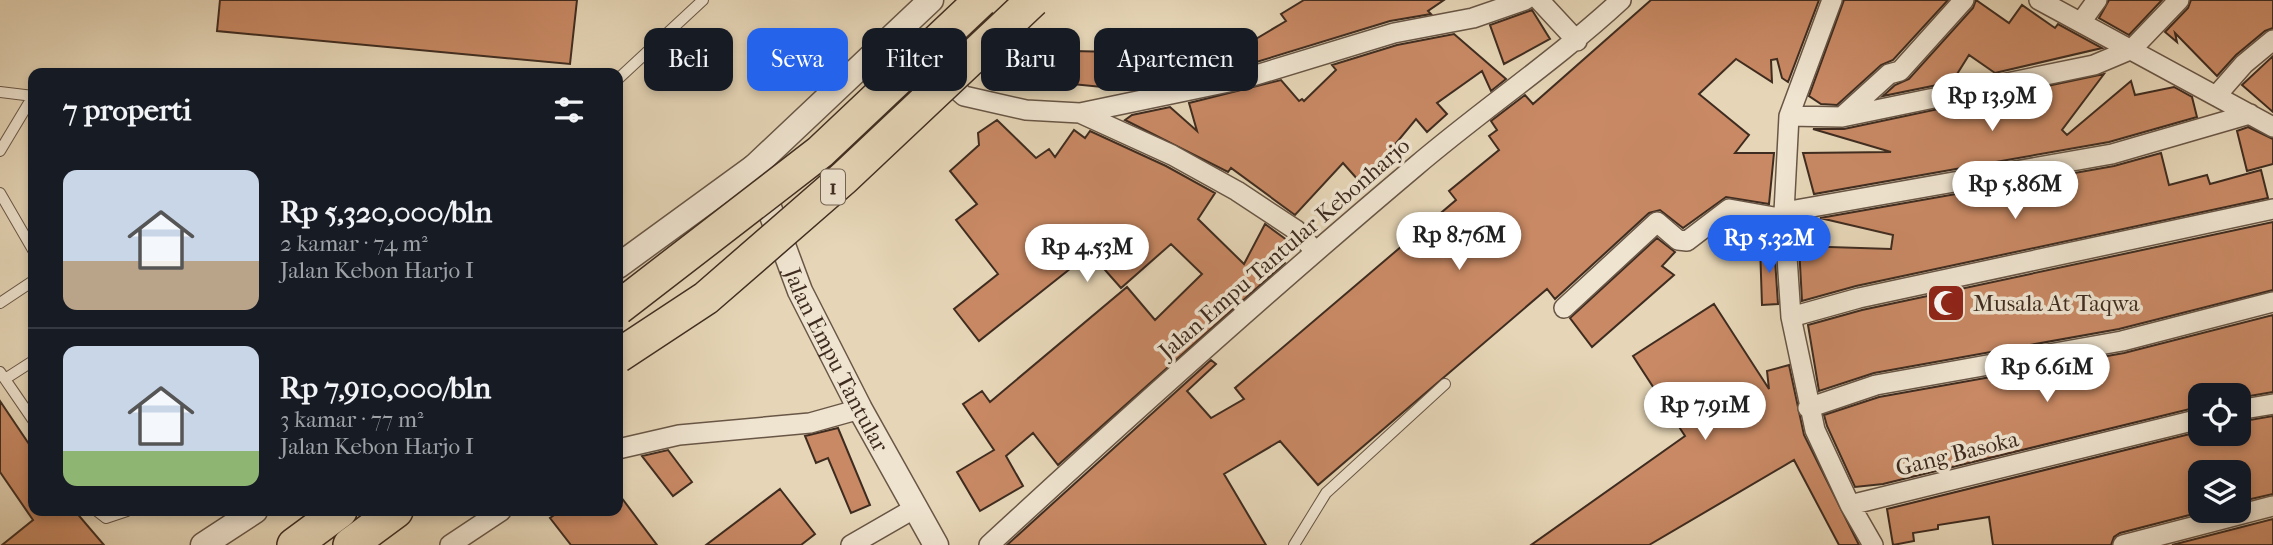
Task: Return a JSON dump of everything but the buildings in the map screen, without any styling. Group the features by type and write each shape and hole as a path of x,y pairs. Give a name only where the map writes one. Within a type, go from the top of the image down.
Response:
{"highway":[{"name":"1","path":"623,304 820,152 981,0"},
{"name":"1","path":"623,353 706,298 844,178 1033,0"},
{"path":"294,545 333,516"},
{"path":"350,545 390,516"}],"street":[{"path":"900,28 930,0"},
{"path":"958,91 964,96 1026,110 1080,113 1243,79 1394,33 1473,18 1525,0"},
{"path":"1539,0 1577,41"},
{"name":"Jalan Empu Tantular Kebonharjo","path":"989,545 1315,251 1444,141 1577,41 1621,0"},
{"path":"1832,0 1789,116 1784,215 1791,317 1808,408 1850,505 1873,545"},
{"path":"1842,117 1889,74 1900,71 1964,0"},
{"path":"2039,0 2273,127"},
{"path":"2081,22 2097,0"},
{"path":"1789,116 1842,117 2094,65 2132,50 2179,0"},
{"path":"2216,96 2244,64 2273,40"},
{"path":"623,263 754,167 862,64"},
{"path":"1080,113 1172,155 1237,191 1296,230 1315,251"},
{"path":"1564,307 1657,222 1678,240 1687,241 1729,209 1784,215 2112,154 2250,114"},
{"name":"Jalan Empu Tantular","path":"754,167 800,291 860,409 936,545"},
{"path":"1791,317 1859,298 2273,209"},
{"path":"1808,408 1876,384 2122,341 2273,302"},
{"path":"2251,408 2273,404"},
{"path":"623,448 679,435 810,423 860,409"},
{"name":"Gang Basoka","path":"1850,505 2188,422"},
{"path":"2123,545 2273,506"},
{"path":"851,545 917,507"},
{"path":"203,545 247,516"},
{"path":"450,545 494,516"}],"lane":[{"path":"623,74 703,0"},
{"path":"0,92 28,95"},
{"path":"0,151 28,104"},
{"path":"0,192 28,241"},
{"path":"0,303 28,284"},
{"path":"28,363 2,376 28,413"},
{"path":"1294,545 1325,493 1444,384"}],"place":[{"name":"Musala At Taqwa","path":"1946,303"}]}
